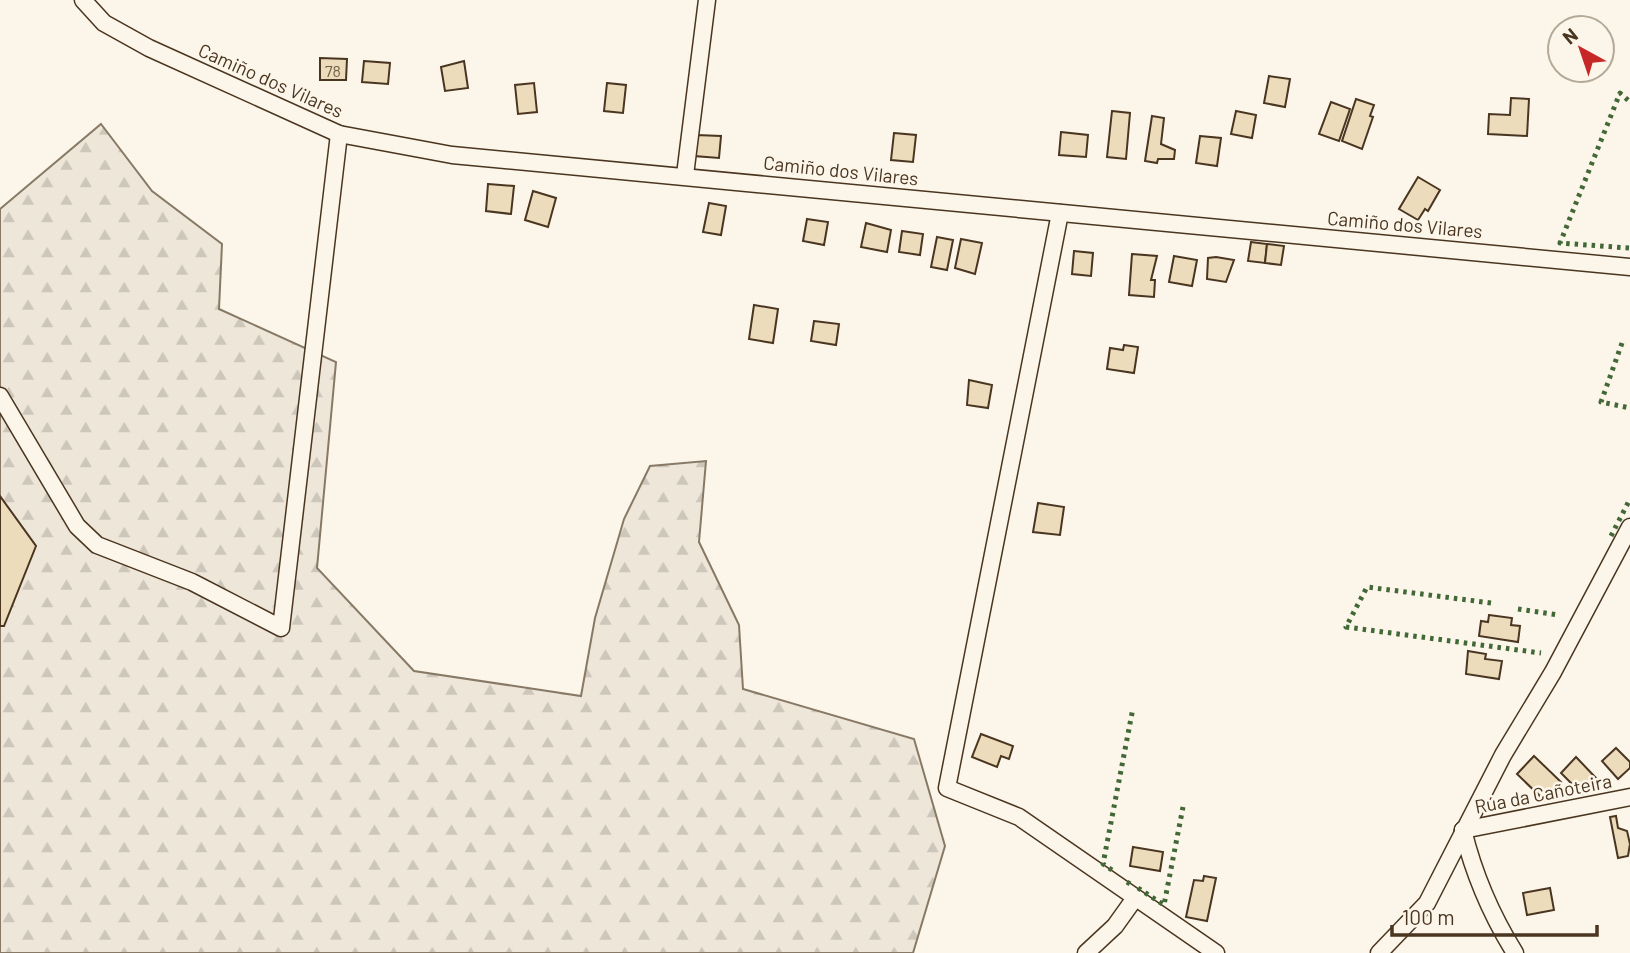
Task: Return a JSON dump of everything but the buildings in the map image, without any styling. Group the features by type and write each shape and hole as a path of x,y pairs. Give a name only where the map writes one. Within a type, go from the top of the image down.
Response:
{"street":[{"name":"Camiño dos Vilares","path":"83,0 104,23 149,48 339,134 452,155 1630,267"},
{"path":"685,176 707,0"},
{"path":"0,396 77,526 97,545 192,582 281,628 339,134"},
{"path":"1060,213 947,788 1019,817 1216,953"},
{"path":"1379,953 1427,903 1463,830 1630,527"},
{"name":"Rúa da Cañoteira","path":"1463,830 1630,797"},
{"path":"1463,830 1474,874 1494,920 1515,953"},
{"path":"1086,953 1115,926 1136,898"}],"green space":[{"path":"101,124 152,191 222,244 219,309 336,362 317,568 414,671 581,696 595,618 624,519 650,466 706,461 699,542 739,625 743,689 914,739 945,846 913,953 0,953 0,209"}],"hedge":[{"path":"1629,248 1560,243 1620,93 1630,102"},
{"path":"1622,343 1601,402 1630,408"},
{"path":"1611,536 1630,499"},
{"path":"1491,603 1367,587 1346,627 1541,653"},
{"path":"1518,609 1559,615"},
{"path":"1112,870 1103,864 1133,708"},
{"path":"1138,888 1164,905 1183,807"},
{"path":"1127,882 1133,886"}]}
